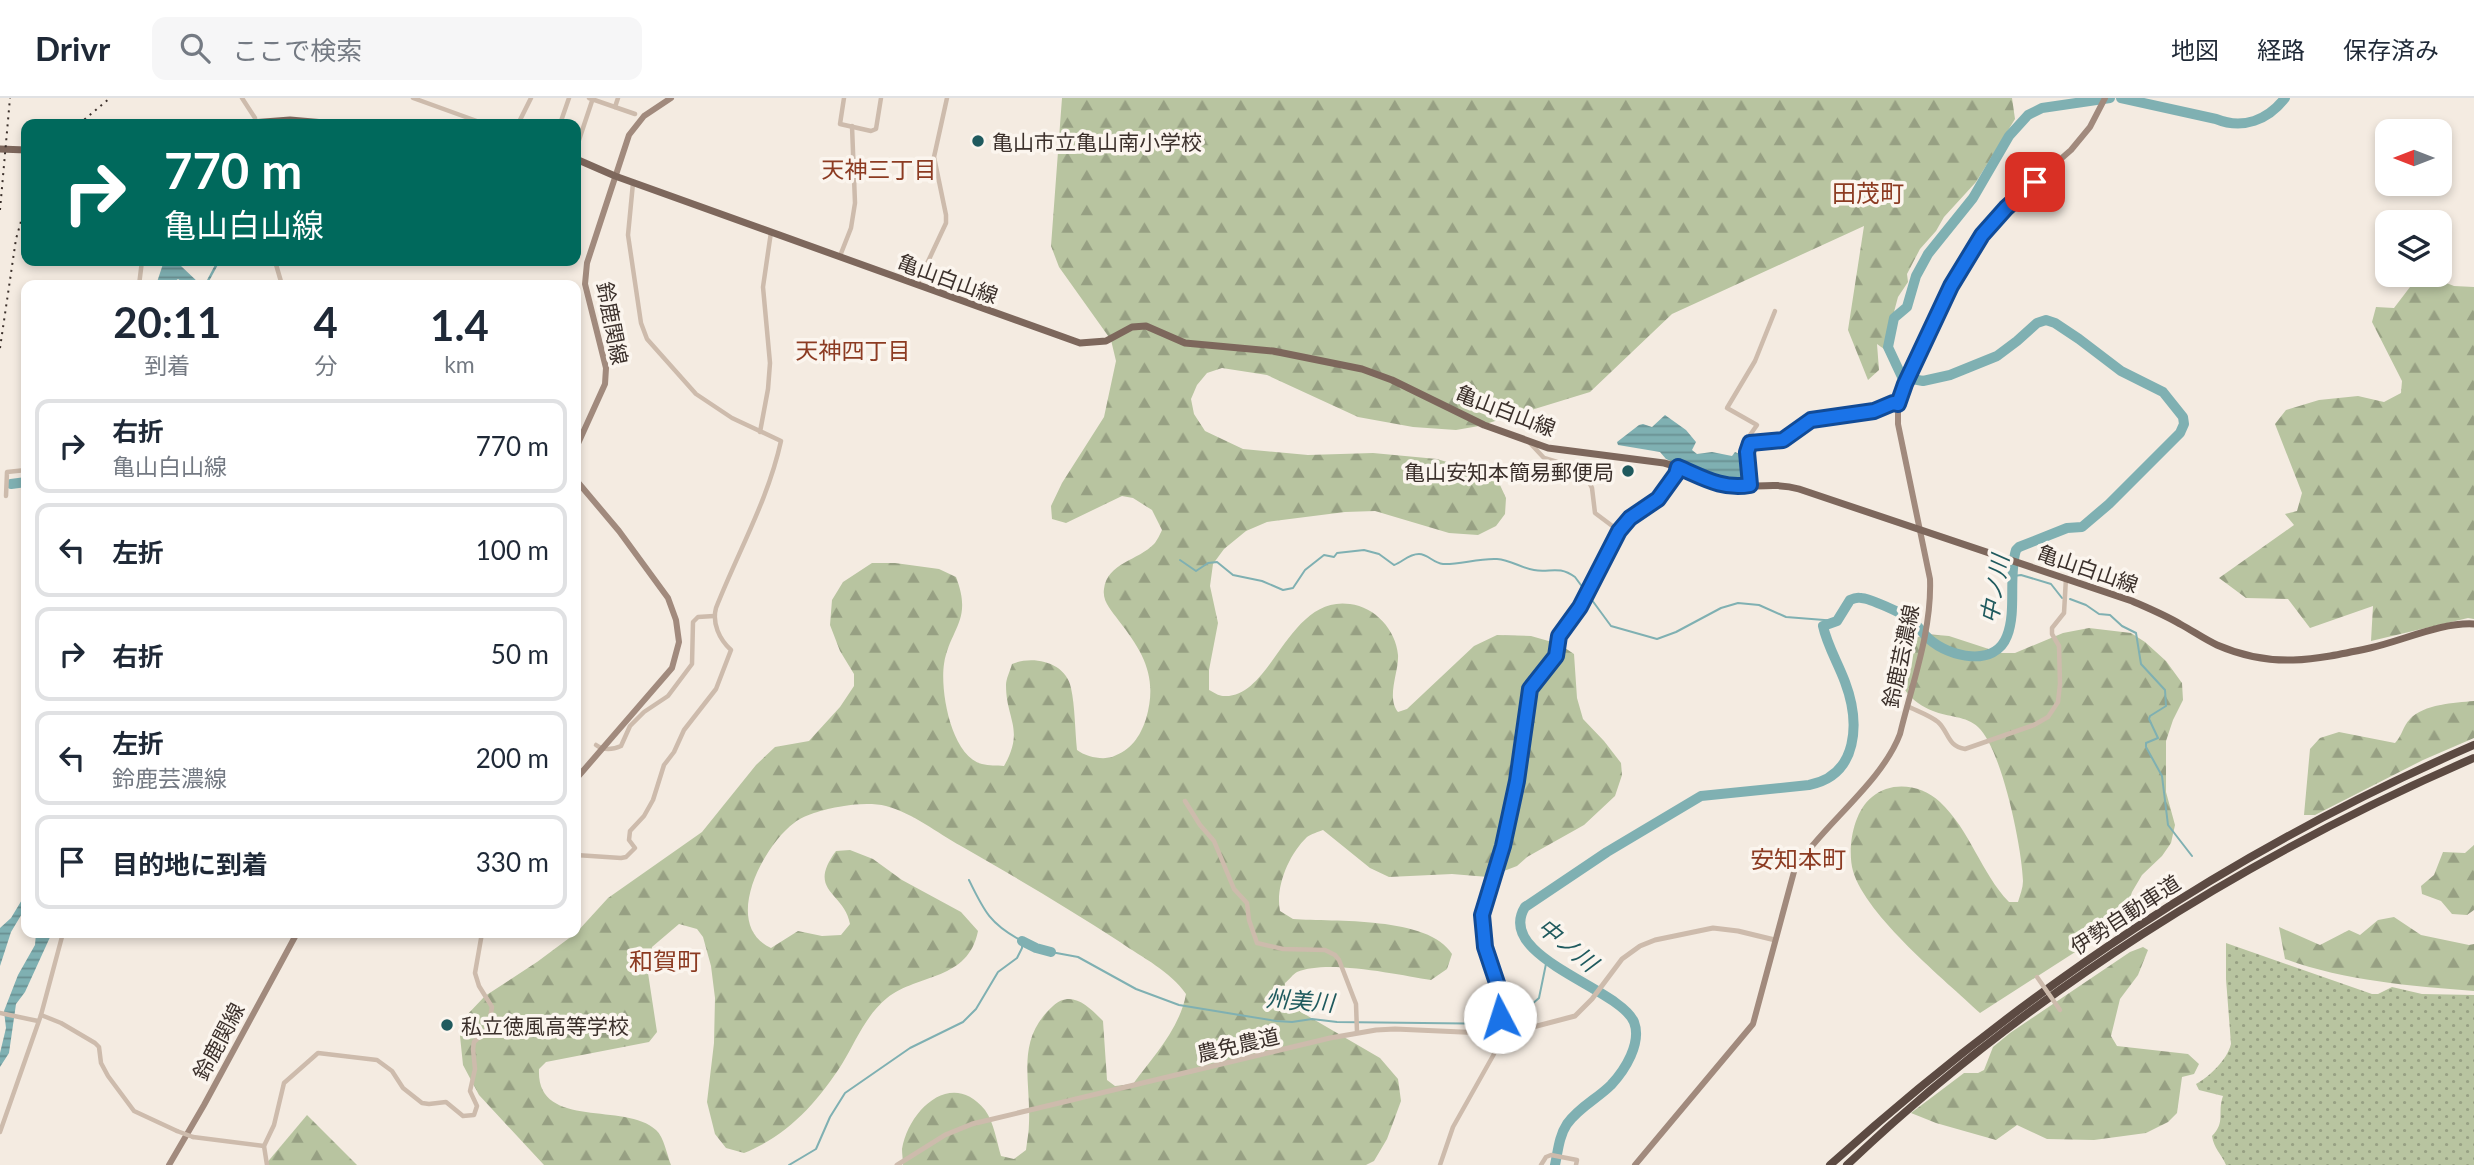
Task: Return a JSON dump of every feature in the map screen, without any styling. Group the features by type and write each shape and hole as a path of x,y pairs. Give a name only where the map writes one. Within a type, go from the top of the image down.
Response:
{"highway":[{"name":"伊勢自動車道","path":"1830,1165 1951,1060 2117,938 2275,842 2341,807 2474,745"},
{"name":"伊勢自動車道","path":"1847,1165 1957,1068 2056,993 2153,928 2332,825 2474,758"}],"main road":[{"name":"鈴鹿関線","path":"581,437 605,384 606,368 585,284 587,263 632,130 644,116 671,98"},
{"name":"鈴鹿芸濃線","path":"1636,1165 1753,1024 1794,868 1890,756 1900,734 1927,621 1930,579 1901,442 1898,404 1951,286 1982,235 2006,208 2071,150 2090,127 2105,98"},
{"path":"0,149 21,150"},
{"name":"亀山白山線","path":"581,161 916,286 1080,343 1106,341 1132,327 1146,326 1185,343 1273,351 1362,369 1392,380 1484,425 1548,448 1678,467 1719,485 1788,486 2154,610 2228,649 2281,661 2298,661 2392,642 2451,625 2474,624"},
{"path":"581,486 619,531 668,598 676,620 679,642 672,668 599,747 581,772"},
{"name":"鈴鹿関線","path":"169,1165 294,938"}],"street":[{"path":"242,98 252,119"},
{"path":"412,98 471,119"},
{"path":"520,119 531,98"},
{"path":"562,119 569,98"},
{"path":"581,133 592,98 635,114"},
{"path":"615,107 618,98"},
{"path":"844,98 840,124 872,131 876,129 881,98"},
{"path":"916,286 946,223 934,157 947,98"},
{"path":"840,257 851,228 855,203 852,126"},
{"path":"581,855 618,859 626,857 635,848 629,841 630,831 644,816 660,783 658,779 664,765 674,752 684,730 716,689 731,650 720,638 714,616 740,551 759,513 781,441 732,418 696,394 644,334 628,235 633,182"},
{"path":"760,432 770,363 763,287 771,232"},
{"path":"1750,485 1747,452 1750,435 1757,425 1727,408 1755,361 1775,311"},
{"path":"1750,443 1783,440 1811,420 1874,411 1893,403 1898,404"},
{"path":"1529,441 1544,458 1577,468 1585,474 1592,488 1595,513 1619,531"},
{"path":"1440,1165 1453,1128 1494,1054 1499,1032 1501,995 1485,947 1482,915 1503,846 1517,781 1530,689 1556,656 1559,636 1603,565 1619,531 1630,518 1658,499 1678,467"},
{"path":"6,496 7,472 21,471"},
{"path":"1907,706 1936,721 1944,729 1950,742 1957,748 1965,749 2025,729 2048,717 2060,695 2059,646 2052,634 2052,628 2064,613 2066,578"},
{"path":"599,747 616,749 621,746 630,726 678,685 692,664 693,622 698,617 714,616"},
{"path":"1185,801 1214,841 1234,889 1247,903 1257,943 1283,949 1325,950 1339,960 1356,1004 1357,1032"},
{"name":"農免農道","path":"897,1165 945,1135 972,1124 1357,1032 1415,1029 1499,1032 1575,1016 1592,999 1614,967 1630,952 1655,940 1713,929 1738,931 1775,940"},
{"path":"0,1132 36,1020 41,1015 62,938"},
{"path":"267,1165 264,1146 274,1125 284,1083 318,1053 377,1060 389,1067 403,1088 422,1103 446,1102 463,1116 474,1115 477,1106 470,1091 475,1069 474,1042 490,1025 492,1007 475,973 481,938"},
{"path":"2037,977 2060,1010"},
{"path":"0,1013 36,1020"},
{"path":"41,1015 61,1023 100,1047 101,1063 107,1076 134,1111 193,1137 264,1146"},
{"path":"1541,1165 1546,1157 1551,1155 1577,1160 1576,1165"}],"green space":[{"path":"1062,98 2012,98 2015,119 1976,182 1944,217 1920,249 1907,274 1908,282 1898,297 1884,349 1877,344 1879,370 1868,380 1848,330 1864,226 1672,314 1590,392 1479,426 1456,430 1413,427 1358,417 1267,375 1222,368 1207,373 1197,385 1191,399 1194,414 1205,431 1243,449 1308,455 1373,453 1437,459 1480,472 1500,485 1506,498 1505,514 1496,526 1478,535 1449,533 1375,511 1267,522 1246,531 1224,549 1213,564 1210,586 1218,623 1209,670 1209,690 1223,696 1240,693 1255,682 1310,615 1328,606 1359,606 1376,615 1389,629 1398,655 1393,699 1398,712 1407,709 1474,646 1497,635 1531,636 1559,644 1574,654 1577,698 1583,719 1621,763 1622,775 1615,796 1584,825 1527,857 1517,866 1488,877 1452,874 1389,877 1370,868 1323,830 1307,837 1294,852 1282,882 1280,911 1293,919 1355,921 1402,927 1423,933 1440,942 1452,954 1447,969 1431,980 1363,969 1326,967 1297,972 1285,983 1284,995 1301,1012 1380,1058 1398,1079 1401,1101 1387,1139 1374,1161 1366,1165 903,1165 902,1149 913,1120 934,1099 946,1094 959,1093 972,1098 985,1110 993,1126 1001,1156 1014,1159 1026,1150 1029,1126 1029,1046 1041,1019 1060,1001 1067,999 1080,1002 1103,1021 1107,1080 1115,1086 1133,1084 1157,1053 1178,1019 1186,994 1172,978 1147,959 925,824 896,809 865,804 811,814 794,823 782,834 770,849 752,886 748,904 749,922 756,937 771,948 798,931 822,936 841,935 850,924 841,904 826,883 825,875 836,851 850,850 873,859 902,880 961,912 978,931 973,947 964,959 953,968 887,998 867,1020 842,1064 800,1117 760,1146 744,1153 726,1148 715,1134 707,1102 714,1043 715,998 711,966 703,937 697,929 679,924 652,947 648,973 657,1032 649,1042 546,1062 539,1069 542,1088 552,1101 567,1108 642,1122 656,1130 671,1165 544,1165 479,1095 463,1065 460,1036 466,1016 485,996 569,938 581,938 581,928 608,898 702,832 756,765 775,747 809,741 840,707 854,686 854,674 840,651 830,625 832,600 843,582 872,563 939,569 956,577 961,592 961,614 944,664 944,690 955,736 971,759 982,764 1004,766 1014,733 1006,683 1012,664 1020,661 1048,663 1063,672 1068,679 1077,750 1099,758 1112,757 1130,747 1141,732 1149,704 1149,678 1142,655 1108,606 1104,589 1111,573 1148,549 1162,530 1152,510 1133,498 1122,496 1066,523 1052,519 1051,506 1062,483 1104,417 1116,361 1111,340 1059,267 1051,246"},
{"path":"2410,287 2474,287 2474,619 2468,618 2371,641 2373,606 2310,628 2288,599 2246,598 2219,578 2294,525 2285,514 2297,511 2302,493 2275,424 2286,410 2319,400 2358,396 2384,402 2401,393 2402,381 2372,322 2376,307 2394,308"},
{"path":"2089,628 2131,633 2166,661 2182,683 2183,700 2166,741 2166,792 2175,825 2171,843 2142,875 2132,892 2121,926 2111,929 1980,1013 1890,927 1861,889 1851,862 1853,831 1865,804 1889,788 1916,788 1933,796 1960,825 1999,891 2009,902 2018,902 2022,889 2022,866 2015,824 2003,777 1987,739 1973,723 1933,711 1913,699 1906,691 1899,674 1901,653 1906,642 1926,634 1949,636 2001,653 2015,653 2063,633"},
{"path":"2474,701 2474,738 2423,760 2315,815 2304,815 2310,749 2320,738 2339,732 2395,743 2408,722 2423,710"},
{"path":"2474,845 2474,910 2467,915 2452,914 2441,901 2422,894 2421,886 2434,875 2443,852 2465,853"},
{"path":"2394,917 2421,935 2474,944 2474,991 2354,977 2285,959 2279,927 2320,945 2349,930 2360,935 2378,920"},
{"path":"2226,943 2372,994 2392,987 2422,994 2474,995 2474,1165 2226,1165 2212,1136 2219,1126 2223,1096 2199,1090 2196,1084 2217,1067 2231,1044"},
{"path":"2143,947 2148,950 2138,975 2120,999 2111,1036 2117,1046 2188,1054 2199,1064 2194,1074 2182,1077 2177,1113 2168,1122 2146,1133 2094,1140 2047,1139 2017,1125 1996,1140 1911,1113 1964,1073 1984,1070 1993,1047 2010,1033 2130,952"},
{"path":"307,1115 357,1165 265,1165"}],"water":[{"path":"162,266 181,266 196,280 178,279 158,280"},
{"path":"214,266 217,266 210,280 207,280"},
{"path":"1665,415 1686,430 1696,442 1692,450 1697,454 1712,452 1732,456 1735,452 1742,455 1746,480 1743,483 1719,482 1666,459 1660,452 1618,445 1617,442 1639,425 1652,427"},
{"path":"21,901 21,915 11,932 0,966 0,928 11,918"},
{"path":"36,938 50,938 25,992 16,1004 9,1053 0,1067 0,1053 6,1028 4,1011 18,975 35,945"}],"waterway":[{"name":"中ノ川","path":"1555,1165 1564,1129 1577,1113 1611,1085 1622,1072 1631,1056 1636,1030 1634,1022 1624,1009 1542,956 1527,941 1520,925 1525,907 1607,852 1701,796 1809,785 1826,779 1838,770 1846,759 1851,745 1853,714 1850,698 1823,626 1837,621 1850,600 1860,598 1906,616 1929,639 1948,651 1971,656 1993,652 2001,646 2010,626 2016,550 2067,528 2082,527 2180,433 2184,424 2183,417 2163,392 2121,371 2079,339 2046,320 2037,323 1997,356 1950,375 1923,381 1902,377 1888,347 1894,318 1907,307 1916,276 1928,254 1973,198 2009,136 2028,115 2042,108 2110,98"},
{"name":"中ノ川","path":"2121,98 2236,123 2263,117 2285,98"},
{"path":"11,484 21,483"},
{"path":"1180,560 1196,571 1208,563 1217,562 1233,575 1262,581 1283,590 1293,588 1305,570 1324,555 1334,557 1337,553 1364,550 1379,554 1394,565 1419,554 1443,564 1502,560 1534,570 1559,570 1569,573 1575,577 1611,626 1657,639 1721,608 1738,603 1759,605 1786,617 1837,621"},
{"path":"2014,576 2021,575 2051,584 2062,598"},
{"path":"2070,599 2099,614 2110,615 2122,626 2136,633 2141,664 2165,690 2166,706 2149,719 2158,738 2146,743 2146,747 2162,776 2168,825 2192,856"},
{"path":"789,1165 816,1149 830,1117 845,1093 910,1048 963,1022 976,1009 998,972 1017,958 1022,941 1002,929 989,916 969,880"},
{"name":"州美川","path":"1022,941 1051,952"},
{"name":"州美川","path":"1051,952 1078,957 1136,989 1179,1005 1292,1022 1312,1019 1337,1022 1509,1024 1539,998 1547,959"}],"railway":[{"path":"0,210 10,98"},
{"path":"85,119 110,98"},
{"path":"0,348 21,222"}],"place":[{"name":"亀山市立亀山南小学校","path":"978,141"},
{"name":"亀山安知本簡易郵便局","path":"1628,471"},
{"name":"私立徳風高等学校","path":"447,1025"}],"district":[{"name":"天神三丁目","path":"879,169"},
{"name":"田茂町","path":"1868,192"},
{"name":"天神四丁目","path":"853,350"},
{"name":"安知本町","path":"1798,858"},
{"name":"和賀町","path":"665,960"}],"route":[{"path":"1500,1017 1501,995 1485,947 1482,915 1498,867 1517,781 1530,689 1556,656 1559,636 1580,607 1619,531 1630,518 1658,499 1678,467 1719,485 1750,485 1747,452 1750,443 1783,440 1807,421 1874,411 1893,403 1898,404 1951,286 1982,235 2006,208 2035,182"}]}
